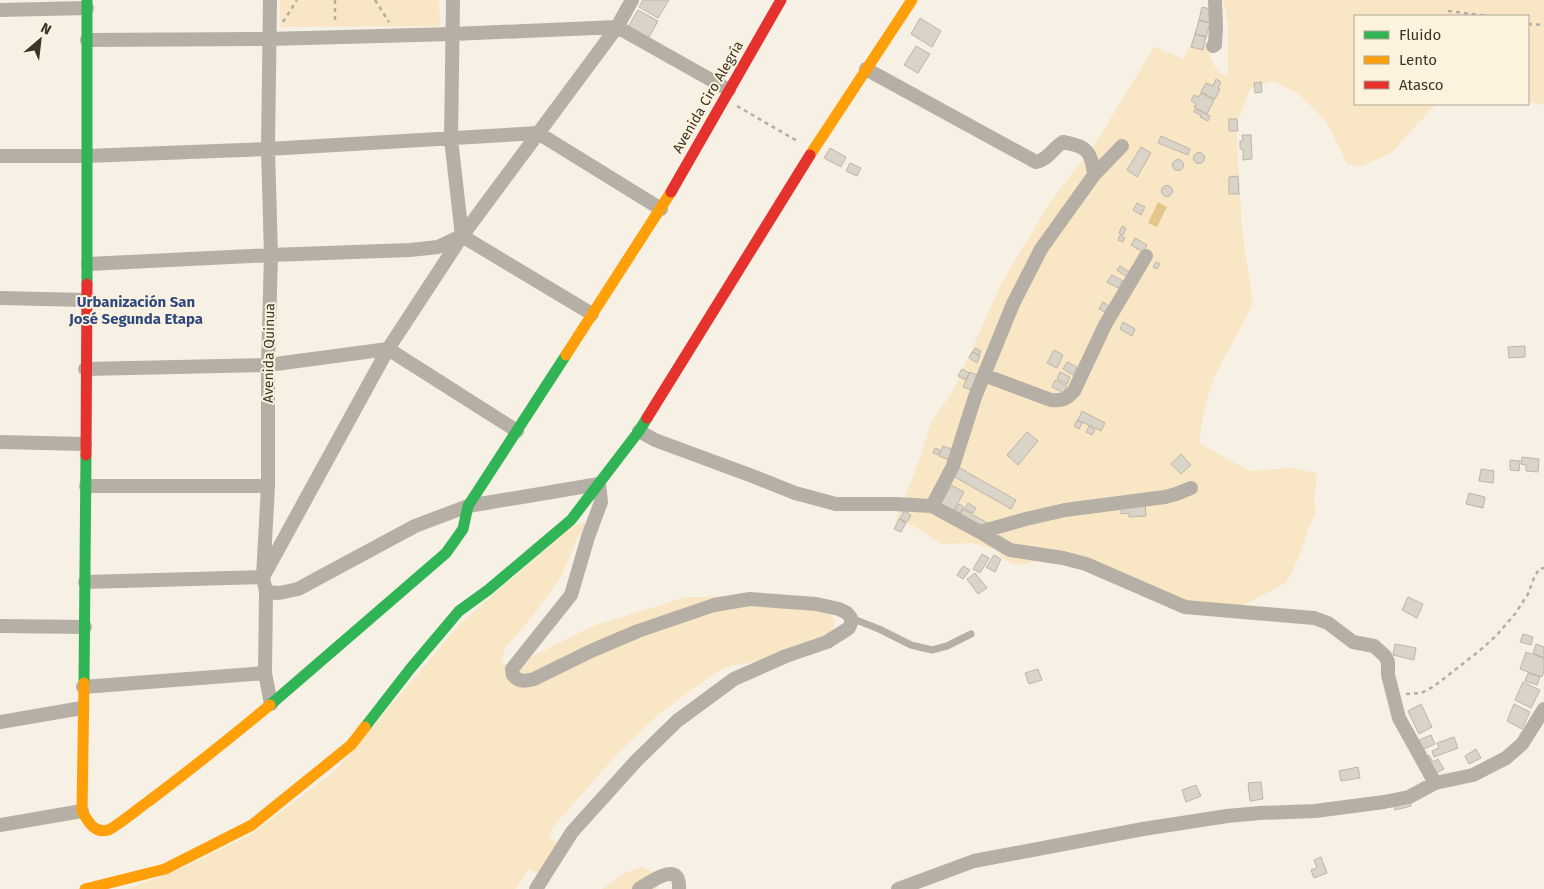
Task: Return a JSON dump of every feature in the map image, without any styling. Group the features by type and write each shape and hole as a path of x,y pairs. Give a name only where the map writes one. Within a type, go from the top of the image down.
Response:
{"street":[{"name":"Avenida Quinua","path":"270,0 268,149 271,255 268,365 268,486 264,577 266,592 265,673 271,704"},
{"path":"453,0 451,139 462,236"},
{"path":"85,582 264,577 388,350 462,236 617,27 632,0"},
{"name":"Avenida Ciro Alegría","path":"82,811 90,824 98,830 106,830 133,813 192,769 271,704 446,553 463,528 468,506 661,209 781,0"},
{"path":"85,889 165,869 252,826 351,745 410,669 459,611 488,590 571,520 639,431 813,150 912,0"},
{"path":"1213,46 1216,26 1215,0"},
{"path":"0,10 87,4 88,40 86,156 88,264 85,370 86,486 82,811 0,825"},
{"path":"88,40 269,39 617,27 729,90"},
{"path":"866,69 1036,162 1043,160 1057,145 1063,142 1083,147 1091,155 1094,175"},
{"path":"0,156 86,156 268,149 538,133 661,209"},
{"path":"932,506 953,466 975,397 1013,304 1041,249 1094,175 1122,146"},
{"path":"88,264 410,250 438,247 462,236"},
{"path":"462,236 592,314"},
{"path":"984,375 1051,400 1060,401 1068,398 1074,391 1104,325 1146,256"},
{"path":"0,298 86,300"},
{"path":"85,370 268,365 388,350 517,430"},
{"path":"639,431 655,440 756,476 795,493 836,504 932,506 1010,550 1063,558 1086,564 1184,607 1322,620 1354,642 1374,646 1388,662 1388,675 1399,718 1435,783"},
{"path":"0,442 86,444"},
{"path":"266,592 280,593 298,589 415,526 468,506 599,484"},
{"path":"536,889 572,832 637,760 677,721 734,679 786,656 827,642 849,628 851,623 851,618 847,613 839,609 816,604 750,599 714,606 638,631 591,650 524,682 517,679 513,675 512,669 572,595 586,545 601,502 599,484"},
{"path":"86,486 268,486"},
{"path":"980,532 1026,518 1165,497 1191,488"},
{"path":"0,626 85,626"},
{"path":"83,687 265,673"},
{"path":"0,722 82,708"},
{"path":"898,889 914,886 974,861 1195,821 1260,813 1315,811 1384,802 1409,796 1435,783 1473,775 1506,758 1522,744 1544,709"},
{"path":"639,889 667,874 674,875 678,879 679,889"}],"lane":[{"path":"851,618 911,645 932,650 947,646 971,634"}],"path":[{"path":"280,27 297,0"},
{"path":"335,0 335,27"},
{"path":"376,0 391,27"},
{"path":"1448,11 1480,15"},
{"path":"1529,24 1544,25"},
{"path":"729,90 732,103 813,150"},
{"path":"1392,691 1409,694 1433,687 1478,652 1496,636 1515,614 1528,594 1539,569 1544,568"}],"shaded area":[{"path":"280,0 439,0 440,26 280,27"},
{"path":"1223,0 1544,0 1544,103 1538,105 1529,100 1529,15 1354,15 1354,105 1435,105 1391,153 1362,166 1348,165 1326,121 1299,94 1273,81 1250,89 1236,125 1242,229 1253,304 1213,379 1204,410 1199,443 1250,471 1291,468 1317,473 1314,499 1316,513 1308,529 1299,557 1286,583 1236,609 1203,610 1125,582 1064,564 1044,560 1017,565 1004,560 995,550 973,543 941,544 916,527 895,521 922,453 930,424 954,389 1001,284 1053,198 1092,149 1154,47 1184,59 1191,43 1205,43 1215,67 1228,76 1228,22"},
{"path":"1158,202 1167,207 1157,227 1148,223"},
{"path":"597,517 577,538 562,575 532,617 505,648 501,663 514,665 596,625 687,597 758,596 828,613 835,620 832,635 760,660 730,666 713,674 660,713 619,752 552,828 549,837 556,843 561,852 540,874 529,869 515,889 127,889 183,868 253,833 335,771 461,623 570,528"},
{"path":"642,867 656,873 660,883 656,889 602,889 625,873"}],"building":[{"path":"643,0 669,0 658,18 639,7"},
{"path":"1202,7 1214,10 1210,23 1199,20"},
{"path":"638,10 658,21 648,39 628,27"},
{"path":"920,18 941,31 932,47 911,34"},
{"path":"1199,20 1210,23 1206,37 1195,34"},
{"path":"1195,34 1206,37 1203,50 1191,47"},
{"path":"916,46 930,54 918,73 904,65"},
{"path":"1216,79 1221,82 1215,99 1201,92 1206,83 1213,86"},
{"path":"1261,82 1262,92 1255,93 1254,83"},
{"path":"1201,93 1214,100 1207,114 1194,107 1196,104 1191,101 1194,95 1199,97"},
{"path":"1195,109 1210,116 1208,121 1194,112"},
{"path":"1229,119 1237,119 1238,131 1229,131"},
{"path":"1242,135 1251,135 1252,159 1243,160 1243,149 1240,149 1240,141 1243,141"},
{"path":"1161,136 1190,149 1188,155 1158,143"},
{"path":"1141,147 1151,153 1137,177 1127,170"},
{"path":"830,148 846,157 841,167 824,158"},
{"path":"1197,153 1201,153 1204,158 1203,162 1197,163 1194,160 1194,156"},
{"path":"1178,159 1184,165 1178,171 1172,165"},
{"path":"850,163 861,168 857,176 846,171"},
{"path":"1238,176 1239,194 1229,194 1229,177"},
{"path":"1167,185 1173,191 1167,197 1161,191"},
{"path":"1137,203 1145,207 1141,215 1133,210"},
{"path":"1122,226 1126,228 1123,235 1119,233"},
{"path":"1120,235 1125,238 1123,242 1118,240"},
{"path":"1135,238 1147,245 1143,252 1131,245"},
{"path":"1156,262 1160,264 1157,269 1153,267"},
{"path":"1120,266 1131,273 1128,278 1117,270"},
{"path":"1112,275 1123,281 1118,288 1107,282"},
{"path":"1103,302 1109,306 1105,312 1099,309"},
{"path":"1123,322 1135,329 1132,336 1120,329"},
{"path":"1525,346 1525,357 1509,358 1508,347"},
{"path":"975,348 981,351 979,355 973,352"},
{"path":"1054,350 1063,355 1057,368 1047,363"},
{"path":"972,352 980,356 977,363 969,358"},
{"path":"1067,362 1077,367 1073,375 1063,369"},
{"path":"962,369 969,373 966,380 958,376"},
{"path":"970,372 980,376 973,391 963,387"},
{"path":"1060,372 1070,377 1067,384 1057,379"},
{"path":"1055,380 1067,386 1064,393 1052,387"},
{"path":"1082,411 1105,423 1101,431 1078,420"},
{"path":"1077,420 1082,423 1079,429 1074,426"},
{"path":"1089,426 1095,430 1092,435 1086,432"},
{"path":"1027,432 1038,441 1018,465 1007,455"},
{"path":"943,446 954,450 950,460 939,456"},
{"path":"935,448 940,450 938,455 933,453"},
{"path":"1181,454 1191,465 1181,474 1171,464"},
{"path":"1522,457 1539,459 1538,472 1526,471 1526,465 1521,464"},
{"path":"1510,460 1520,461 1519,471 1510,470"},
{"path":"958,467 1016,500 1011,509 953,476"},
{"path":"1481,469 1494,471 1493,483 1479,481"},
{"path":"951,485 964,492 954,510 941,504"},
{"path":"1469,493 1485,497 1483,508 1466,504"},
{"path":"968,503 976,508 973,513 965,509"},
{"path":"959,504 964,507 960,513 955,510"},
{"path":"1145,504 1146,516 1129,517 1129,513 1121,514 1121,506"},
{"path":"963,509 989,524 986,529 960,514"},
{"path":"904,511 911,515 907,522 900,519"},
{"path":"899,519 906,523 901,532 894,529"},
{"path":"982,554 989,558 980,573 973,569"},
{"path":"994,555 1001,559 995,572 986,567"},
{"path":"963,566 970,570 963,579 957,575"},
{"path":"975,573 987,588 978,594 967,579"},
{"path":"1408,597 1423,604 1417,618 1402,610"},
{"path":"1523,634 1533,637 1531,645 1520,642"},
{"path":"1395,644 1416,648 1414,660 1393,655"},
{"path":"1536,644 1544,647 1544,658 1533,653"},
{"path":"1526,652 1544,658 1542,677 1520,669"},
{"path":"1038,669 1042,680 1029,684 1025,673"},
{"path":"1528,673 1540,677 1537,685 1525,681"},
{"path":"1523,682 1540,690 1531,708 1515,700"},
{"path":"1421,704 1432,727 1419,734 1408,711"},
{"path":"1514,704 1530,712 1522,729 1507,721"},
{"path":"1431,735 1435,744 1421,750 1417,741"},
{"path":"1454,737 1458,748 1434,757 1432,751 1439,748 1437,743"},
{"path":"1476,749 1481,758 1469,764 1465,756"},
{"path":"1429,755 1433,762 1438,759 1444,769 1434,774 1425,757"},
{"path":"1358,767 1360,778 1341,781 1339,771"},
{"path":"1261,782 1263,799 1250,801 1248,783"},
{"path":"1196,785 1201,796 1186,802 1182,790"},
{"path":"1410,798 1411,806 1395,810 1393,802"},
{"path":"1321,857 1327,873 1314,878 1311,870 1317,868 1314,860"}],"traffic: fast":[{"path":"87,0 87,284"},
{"path":"270,705 446,553 463,529 468,506 566,355"},
{"path":"365,727 410,669 459,611 488,590 571,520 647,418"},
{"path":"84,683 86,455"}],"traffic: slow":[{"path":"810,155 912,0"},
{"path":"566,355 671,192"},
{"path":"84,683 82,811 95,828 103,831 117,825 149,801 270,705"},
{"path":"85,889 165,869 252,825 351,745 365,727"}],"traffic: jam":[{"path":"671,192 781,0"},
{"path":"647,418 810,155"},
{"path":"86,455 87,284"}],"district":[{"name":"Urbanización San José Segunda Etapa","path":"136,310"}]}
